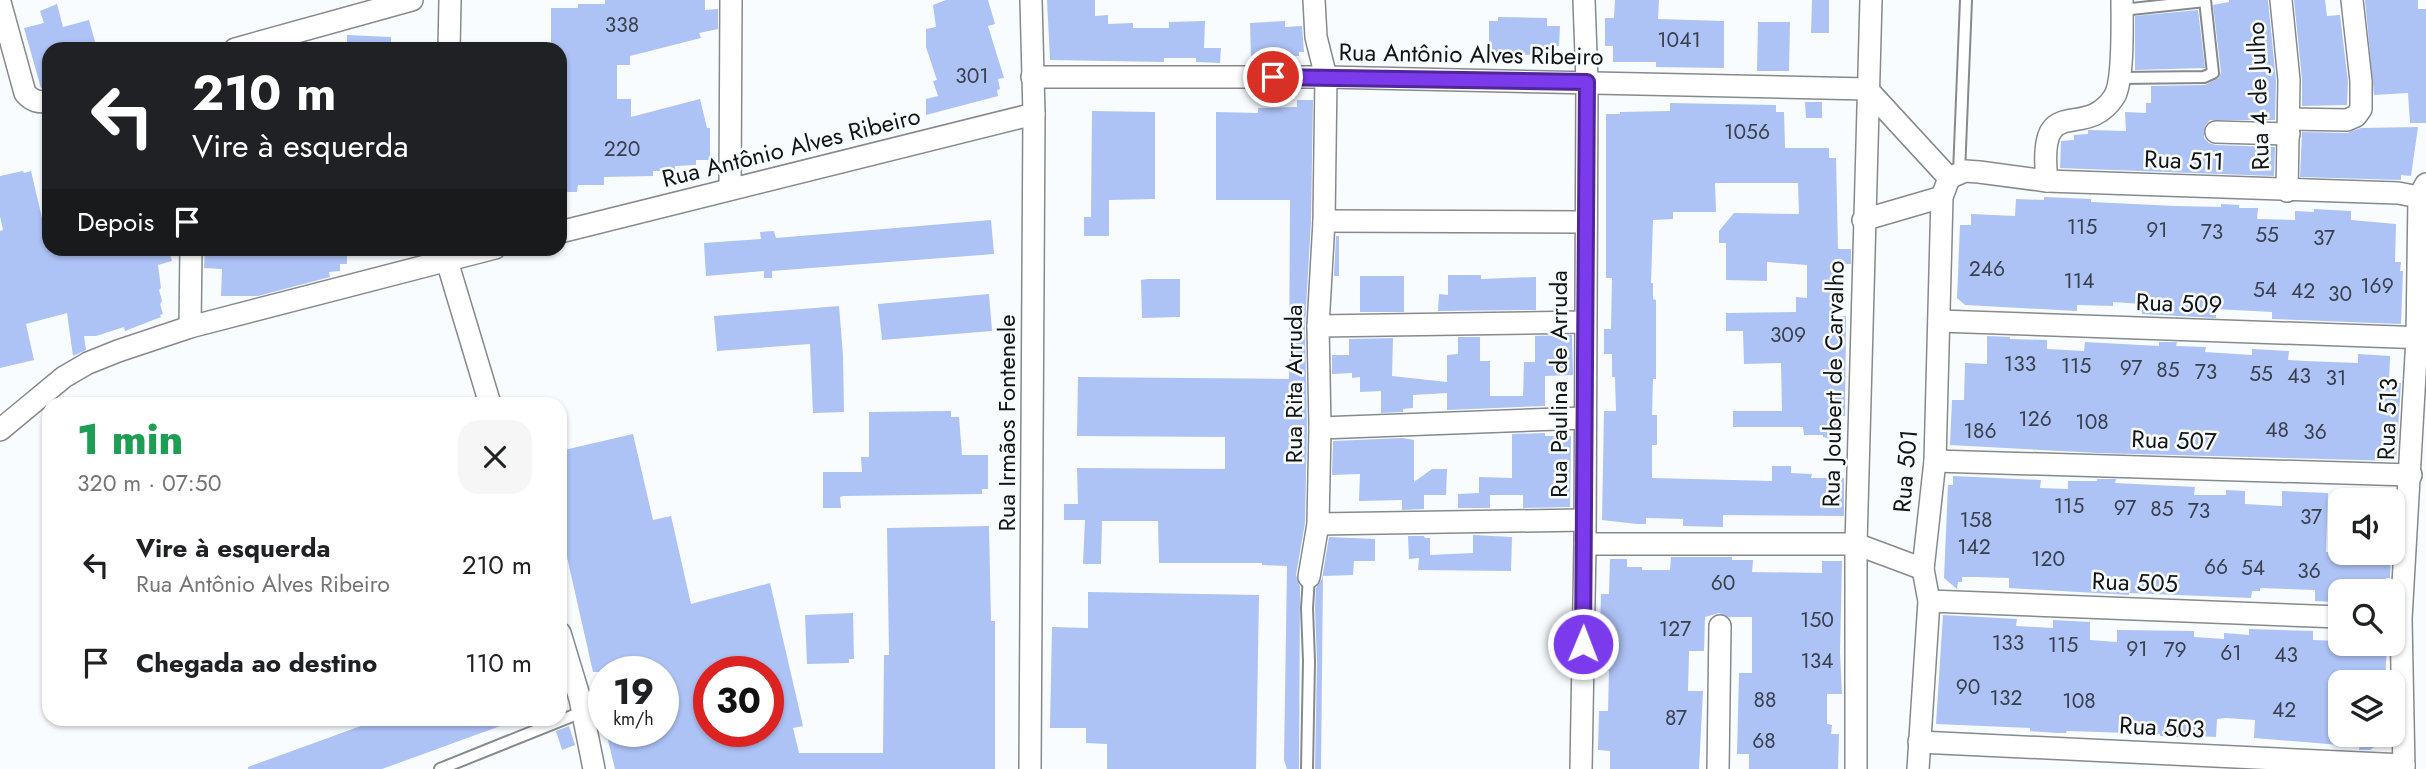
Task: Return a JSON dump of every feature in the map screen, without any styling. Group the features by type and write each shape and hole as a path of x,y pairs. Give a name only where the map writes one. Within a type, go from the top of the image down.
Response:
{"street":[{"path":"260,42 412,0"},
{"path":"449,42 450,0"},
{"path":"730,189 731,0"},
{"name":"Rua Irmãos Fontenele","path":"1030,769 1034,114 1031,0"},
{"name":"Rua Rita Arruda","path":"1309,577 1318,524 1318,326 1324,221 1326,77 1316,37 1314,0"},
{"name":"Rua Paulina de Arruda","path":"1581,769 1587,82 1584,0"},
{"name":"Rua Joubert de Carvalho","path":"1856,769 1856,544 1871,0"},
{"name":"Rua 4 de Julho","path":"2281,0 2289,80 2287,191"},
{"path":"2216,132 2289,127 2347,120 2356,116 2361,109 2361,81 2352,0"},
{"path":"0,2 25,93 36,102 42,101"},
{"path":"2047,181 2046,153 2050,131 2058,123 2088,117 2101,110 2114,97 2120,78 2122,5"},
{"name":"Rua Antônio Alves Ribeiro","path":"1032,77 1326,77 1867,89"},
{"path":"1867,89 1950,182"},
{"name":"Rua Antônio Alves Ribeiro","path":"567,230 1034,114"},
{"name":"Rua 511","path":"1863,220 1979,172 2047,181 2287,191 2422,191"},
{"name":"Rua 501","path":"1917,769 1929,601 1923,569 1935,460 1939,321 1950,182"},
{"name":"Rua 513","path":"2401,579 2411,475 2419,436 2422,191"},
{"path":"1324,221 1586,222"},
{"path":"190,327 191,256"},
{"path":"0,430 64,377 88,363 190,327 443,256"},
{"path":"447,256 488,397"},
{"name":"Rua 509","path":"1939,321 2421,338"},
{"path":"1318,326 1585,322"},
{"path":"1320,428 1584,418"},
{"name":"Rua 507","path":"1935,460 2411,475"},
{"path":"1318,524 1584,520"},
{"path":"1585,544 1856,544 1923,569"},
{"name":"Rua 505","path":"1929,601 2328,617"},
{"path":"1718,769 1720,626"},
{"name":"Rua 513","path":"2399,656 2404,767"},
{"path":"567,658 594,769"},
{"name":"Rua 503","path":"1919,742 2404,767"}],"lane":[{"path":"1950,182 1966,0"},
{"path":"2120,78 2204,77 2213,72 2205,1 2122,5"},
{"name":"Rua Rita Arruda","path":"1307,769 1309,577"},
{"path":"567,718 582,712"},
{"path":"440,769 547,726"}],"building":[{"path":"605,0 705,0 705,10 718,9 718,29 699,33 701,38 630,56 630,65 617,65 617,99 631,99 631,117 700,99 707,128 710,128 710,160 696,160 696,165 675,166 675,171 653,171 653,176 604,177 604,185 578,185 577,192 567,192 567,42 551,42 551,8 605,4"},
{"path":"946,0 988,0 995,24 988,26 1004,78 998,79 998,96 926,115 926,99 938,96 933,81 937,80 926,47 926,29 936,27 933,5"},
{"path":"1047,0 1095,0 1095,16 1108,15 1108,24 1133,23 1133,28 1169,28 1169,22 1205,21 1204,48 1221,48 1220,63 1196,62 1196,58 1164,58 1164,62 1050,60"},
{"path":"1615,0 1659,0 1658,19 1724,21 1724,68 1656,67 1656,62 1613,62 1613,46 1605,46 1605,18 1614,18"},
{"path":"1812,0 1829,0 1829,33 1811,33"},
{"path":"2229,0 2268,0 2276,81 2275,120 2210,120 2205,126 2204,138 2216,145 2275,147 2274,176 2060,168 2061,141 2074,140 2074,135 2088,134 2088,130 2126,131 2125,112 2146,113 2146,103 2151,103 2151,86 2205,85 2219,78 2221,72 2213,5"},
{"path":"2294,0 2325,0 2327,16 2340,15 2348,82 2347,105 2302,106"},
{"path":"2365,0 2418,0 2418,9 2426,9 2426,123 2410,123 2408,93 2374,95"},
{"path":"57,4 63,27 89,20 95,42 42,42 42,88 24,28 44,23 40,11"},
{"path":"2198,10 2205,68 2135,70 2135,16"},
{"path":"1498,17 1547,18 1547,26 1560,26 1559,46 1547,45 1546,54 1543,55 1492,54 1492,49 1489,49 1489,21 1498,21"},
{"path":"1285,21 1285,27 1302,26 1304,52 1299,52 1299,56 1251,58 1250,23"},
{"path":"1758,22 1790,22 1789,71 1757,71"},
{"path":"347,35 391,37 391,42 347,42"},
{"path":"1297,100 1313,100 1311,221 1305,326 1305,523 1296,575 1300,587 1299,769 1287,769 1284,760 1287,566 1262,563 1159,563 1158,521 1102,521 1101,564 1083,564 1085,520 1064,520 1064,504 1078,504 1077,468 1225,469 1225,437 1077,436 1078,377 1289,379 1290,200 1216,200 1216,112 1258,113 1258,108 1297,107"},
{"path":"1805,102 1822,102 1822,118 1806,118"},
{"path":"1670,103 1776,105 1776,112 1784,112 1785,148 1829,148 1829,158 1836,158 1838,249 1851,249 1851,264 1835,264 1836,317 1846,316 1845,416 1841,416 1841,443 1827,443 1827,438 1823,435 1804,435 1803,427 1733,427 1733,411 1782,411 1781,363 1744,364 1743,331 1726,331 1726,313 1796,312 1796,297 1807,298 1807,265 1767,262 1767,281 1726,280 1726,243 1719,243 1719,231 1734,213 1799,214 1798,183 1715,183 1716,212 1673,212 1673,219 1653,220 1651,283 1653,299 1656,300 1656,379 1653,379 1652,415 1657,415 1657,445 1652,445 1652,478 1772,481 1772,466 1791,466 1791,473 1812,474 1811,478 1844,478 1844,516 1723,515 1723,527 1683,526 1683,519 1646,518 1646,524 1602,520 1604,411 1616,411 1612,354 1604,354 1604,329 1611,329 1612,278 1606,278 1606,114 1670,111"},
{"path":"1092,111 1155,112 1155,199 1109,200 1109,236 1084,236 1084,217 1091,217"},
{"path":"2418,127 2411,176 2401,175 2401,180 2300,177 2302,132 2347,133 2361,128"},
{"path":"31,171 42,218 42,256 170,256 172,261 158,265 163,314 161,317 125,331 124,327 96,336 84,336 86,350 73,356 67,313 26,324 34,360 0,368 0,231 3,230 0,216 0,176"},
{"path":"2044,197 2175,206 2239,205 2239,208 2258,208 2257,219 2295,220 2295,211 2314,212 2314,209 2351,211 2351,220 2396,224 2395,262 2401,262 2400,271 2403,271 2401,324 2272,319 2272,312 2216,309 2216,318 2142,314 2142,304 2113,302 2113,306 2077,305 2077,311 1965,305 1957,298 1960,225 1971,225 1971,214 2015,216 2016,199 2044,200"},
{"path":"991,220 994,254 772,271 772,278 764,278 764,271 706,276 704,243 761,239 760,232 774,231 776,238"},
{"path":"1336,236 1339,236 1339,276 1334,276"},
{"path":"205,256 347,256 347,264 340,264 340,271 329,272 330,277 258,296 221,296 222,269 204,268"},
{"path":"1448,275 1481,275 1481,279 1536,277 1536,310 1438,311 1439,294 1448,295"},
{"path":"1360,276 1404,276 1404,312 1360,312"},
{"path":"1180,279 1180,317 1142,318 1141,280"},
{"path":"989,294 992,331 882,340 878,304"},
{"path":"839,306 844,412 813,413 810,344 717,351 714,316"},
{"path":"1572,335 1573,375 1545,376 1545,406 1447,410 1447,393 1413,395 1413,408 1403,409 1403,412 1381,413 1381,391 1360,392 1360,377 1352,378 1352,373 1332,374 1332,355 1349,355 1349,339 1393,338 1392,376 1447,382 1447,355 1458,354 1458,337 1480,337 1480,361 1490,361 1490,396 1523,396 1524,362 1535,362 1535,336"},
{"path":"1987,336 2047,340 2047,349 2084,351 2085,342 2159,346 2159,342 2177,342 2176,346 2206,347 2205,352 2252,355 2252,349 2289,351 2288,360 2358,363 2358,354 2390,356 2389,382 2401,383 2396,461 2098,453 1950,445 1952,400 1964,400 1965,363 1987,364"},
{"path":"951,411 951,417 959,417 962,455 988,455 988,489 982,489 982,494 843,496 840,497 841,508 823,508 823,472 862,472 861,457 869,457 869,412"},
{"path":"1545,433 1545,436 1571,436 1570,507 1523,508 1523,495 1490,495 1490,508 1458,508 1458,494 1479,493 1479,477 1512,478 1512,434"},
{"path":"633,434 653,520 671,516 691,604 770,583 803,726 793,728 799,753 883,753 884,655 889,655 887,528 989,526 991,621 995,621 995,769 615,769 610,747 679,747 679,656 589,656 567,557 567,449"},
{"path":"1403,438 1414,440 1414,482 1432,469 1447,469 1446,495 1424,495 1424,509 1402,510 1402,500 1359,501 1360,474 1332,475 1333,441"},
{"path":"1953,476 2041,480 2040,488 2068,489 2068,481 2116,479 2115,483 2195,487 2194,495 2226,495 2226,490 2245,491 2245,504 2282,506 2282,491 2328,493 2328,565 2391,565 2390,578 2328,579 2328,602 2315,601 2315,590 2260,588 2260,591 2252,591 2251,598 2129,595 2009,588 2009,578 1962,577 1957,589 1944,578 1948,485 1953,485"},
{"path":"1473,535 1512,537 1511,571 1418,570 1419,558 1409,559 1408,536 1430,538 1430,555 1473,553"},
{"path":"1329,537 1375,539 1375,561 1354,561 1353,575 1323,576 1321,769 1315,769 1316,588 1322,579"},
{"path":"1671,557 1732,557 1732,560 1753,560 1752,572 1822,573 1822,561 1842,561 1842,694 1827,694 1827,724 1832,725 1831,734 1839,734 1838,769 1749,769 1749,754 1737,754 1739,673 1752,673 1752,617 1729,617 1719,613 1705,617 1704,651 1689,651 1688,691 1703,691 1699,769 1610,769 1610,751 1598,750 1599,711 1608,711 1609,671 1599,671 1601,594 1609,594 1610,559 1627,559 1627,567 1642,567 1642,570 1670,570"},
{"path":"1088,592 1259,595 1256,769 1107,769 1107,744 1086,743 1086,728 1050,728 1052,627 1088,628"},
{"path":"853,613 854,659 849,659 849,663 807,664 805,615"},
{"path":"1943,615 2017,619 2016,626 2053,628 2053,620 2090,622 2090,640 2117,642 2117,630 2194,631 2194,637 2224,639 2224,633 2249,635 2249,629 2313,631 2313,640 2328,641 2328,656 2386,656 2386,670 2328,670 2328,744 2254,738 2255,720 2226,718 2217,719 2216,737 2067,731 2057,733 2030,731 2030,728 1936,724"},
{"path":"361,726 500,726 382,769 248,767"},
{"path":"569,726 575,745 562,750 556,731"},
{"path":"2359,747 2374,747 2370,750 2359,750"}],"route":[{"path":"1273,77 1587,82 1583,644"}]}
